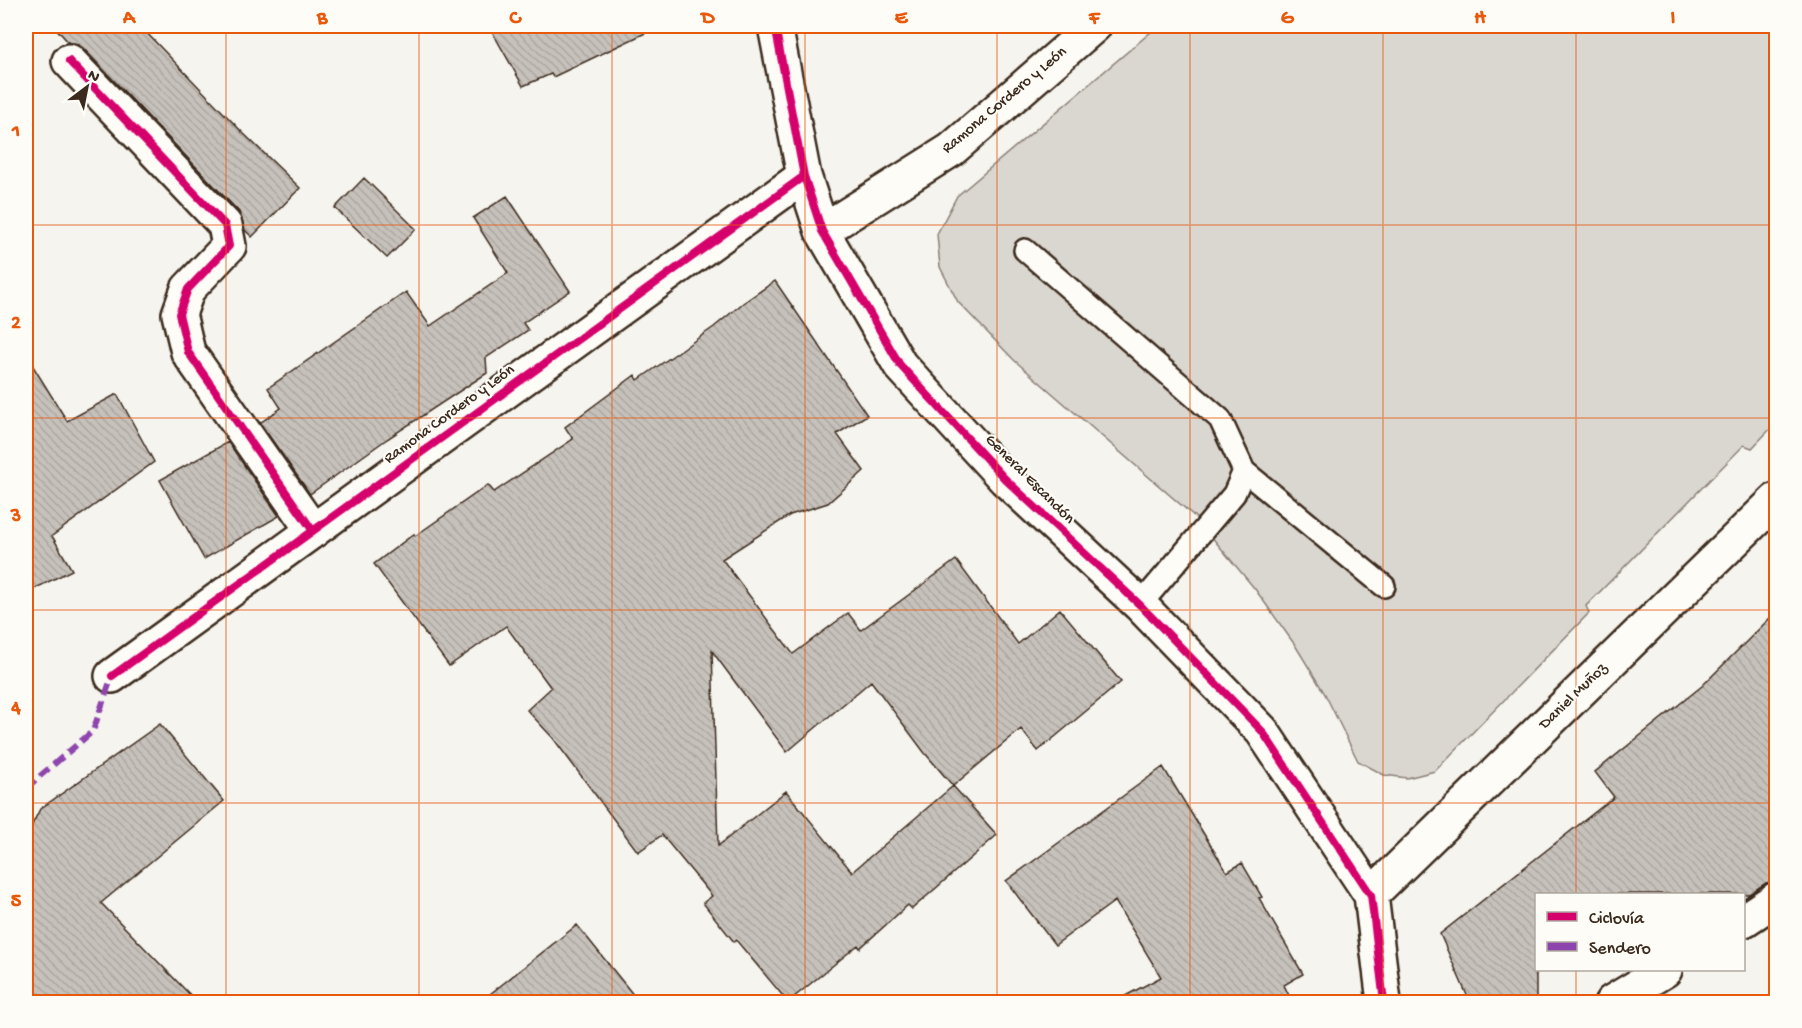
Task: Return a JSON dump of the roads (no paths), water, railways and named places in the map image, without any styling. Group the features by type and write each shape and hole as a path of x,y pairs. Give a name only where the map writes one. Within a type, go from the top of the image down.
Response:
{"street":[{"name":"General Escandón","path":"775,26 804,176 822,231 900,364 1005,479 1140,605 1262,731 1371,895"},
{"name":"Ramona Cordero y León","path":"822,231 951,150 1094,26"},
{"path":"69,61 225,225 229,246 188,289 179,314 188,352 314,531"},
{"name":"Ramona Cordero y León","path":"112,676 804,176"},
{"name":"Daniel Muñoz","path":"1371,895 1776,500"},
{"path":"1371,895 1384,1002"},
{"path":"1745,919 1776,899"},
{"path":"1612,1002 1662,971"}],"lane":[{"path":"1025,250 1220,419 1244,471 1384,586"},
{"path":"1140,605 1234,494 1244,471"}]}
